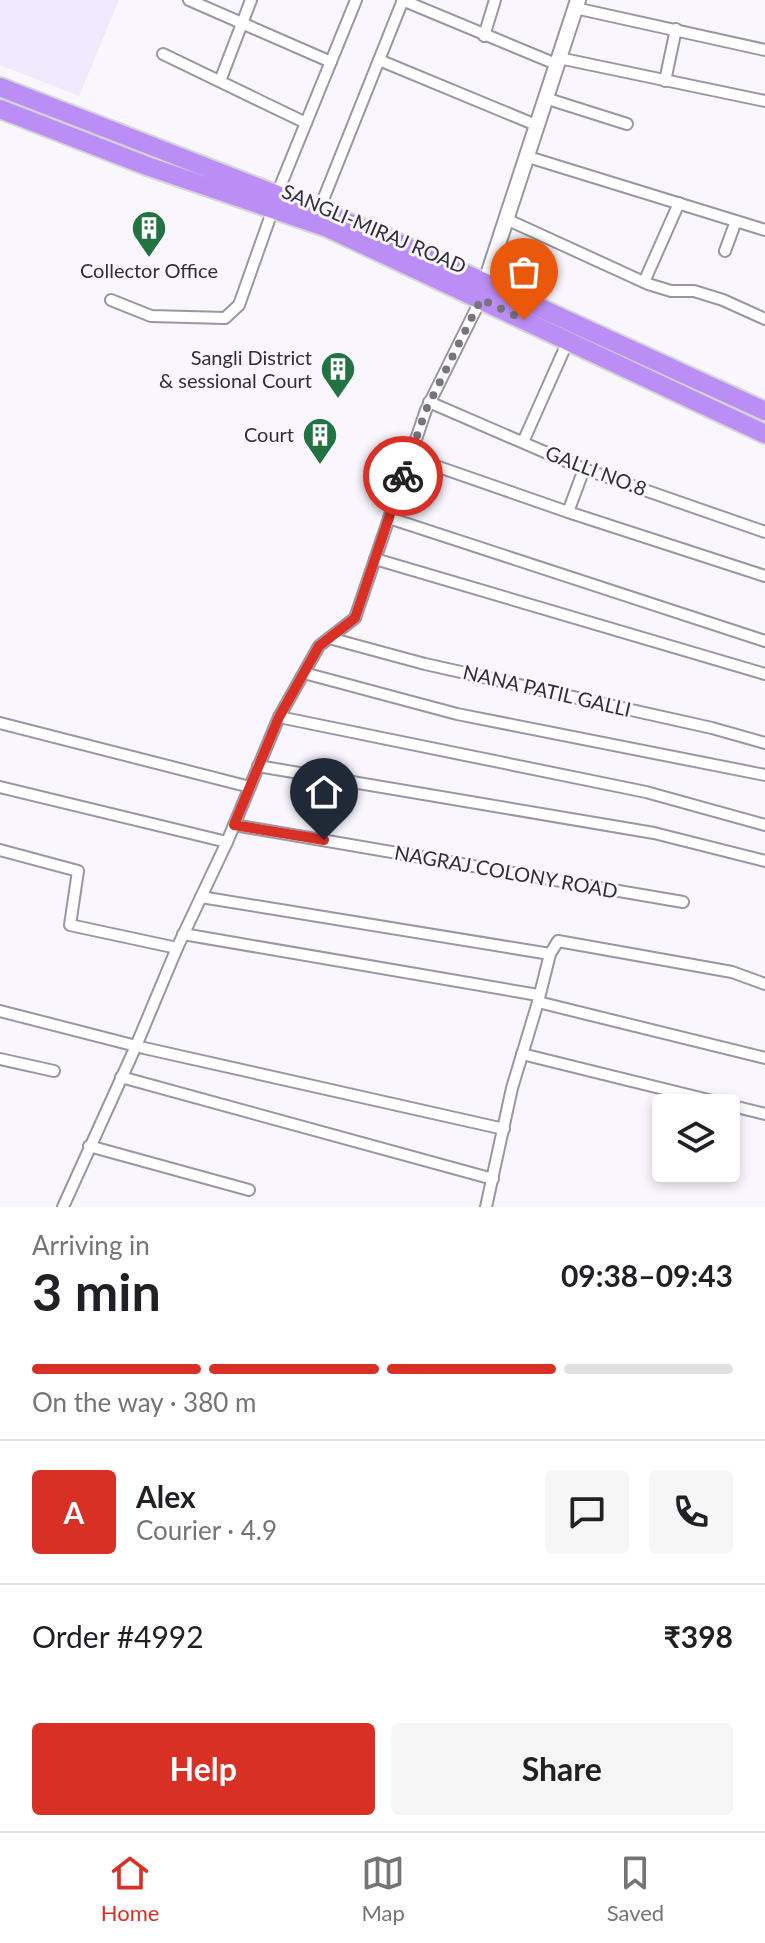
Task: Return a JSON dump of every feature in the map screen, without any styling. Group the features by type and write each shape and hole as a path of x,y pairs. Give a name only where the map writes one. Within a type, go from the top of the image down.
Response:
{"highway":[{"name":"SANGLI-MIRAJ ROAD","path":"0,87 765,411"},
{"name":"SANGLI-MIRAJ ROAD","path":"0,109 147,166 275,202 319,210 383,236 568,341 765,434"}],"street":[{"path":"189,0 331,62"},
{"path":"220,81 251,0"},
{"path":"319,210 402,0 484,36 558,61 765,101"},
{"path":"484,36 495,0"},
{"path":"111,300 151,316 225,318 239,305 275,202 353,1"},
{"path":"63,1207 183,934 227,842 279,717 319,646 355,618 429,402 483,290 576,4 765,50"},
{"path":"665,81 676,29"},
{"path":"163,54 306,123"},
{"path":"379,60 536,125"},
{"path":"545,98 627,124"},
{"path":"525,156 765,230"},
{"path":"644,282 679,203"},
{"path":"506,219 644,282 671,291 694,291 765,319"},
{"path":"725,251 736,221"},
{"path":"523,442 568,341"},
{"name":"GALLI NO.8","path":"429,402 584,469 765,532"},
{"path":"410,457 765,576"},
{"path":"568,512 584,469"},
{"path":"389,518 765,641"},
{"path":"375,559 765,674"},
{"name":"NANA PATIL GALLI","path":"329,638 425,664 712,728 765,743"},
{"path":"304,673 457,714 765,775"},
{"path":"279,717 646,792 765,825"},
{"path":"0,723 250,787"},
{"path":"258,766 654,833 765,861"},
{"path":"0,787 227,842"},
{"name":"NAGRAJ COLONY ROAD","path":"234,825 683,902"},
{"path":"0,850 78,871 70,925 177,948"},
{"path":"201,897 550,954"},
{"path":"183,934 538,999 765,1058"},
{"path":"486,1207 522,1054 550,954 558,941 732,972 765,984"},
{"path":"0,1011 136,1046 504,1129"},
{"path":"522,1054 765,1114"},
{"path":"0,1059 54,1071"},
{"path":"121,1077 493,1179"},
{"path":"89,1146 249,1190"}],"shaded area":[{"path":"0,0 119,0 79,96 0,65"}],"way so far":[{"path":"403,476 426,410 481,299 524,320"}],"place":[{"name":"Collector Office","path":"149,259"},
{"name":"Sangli District & sessional Court","path":"338,400"},
{"name":"Court","path":"320,466"}],"route":[{"path":"324,840 234,825 279,717 319,646 355,618 403,476"}]}
